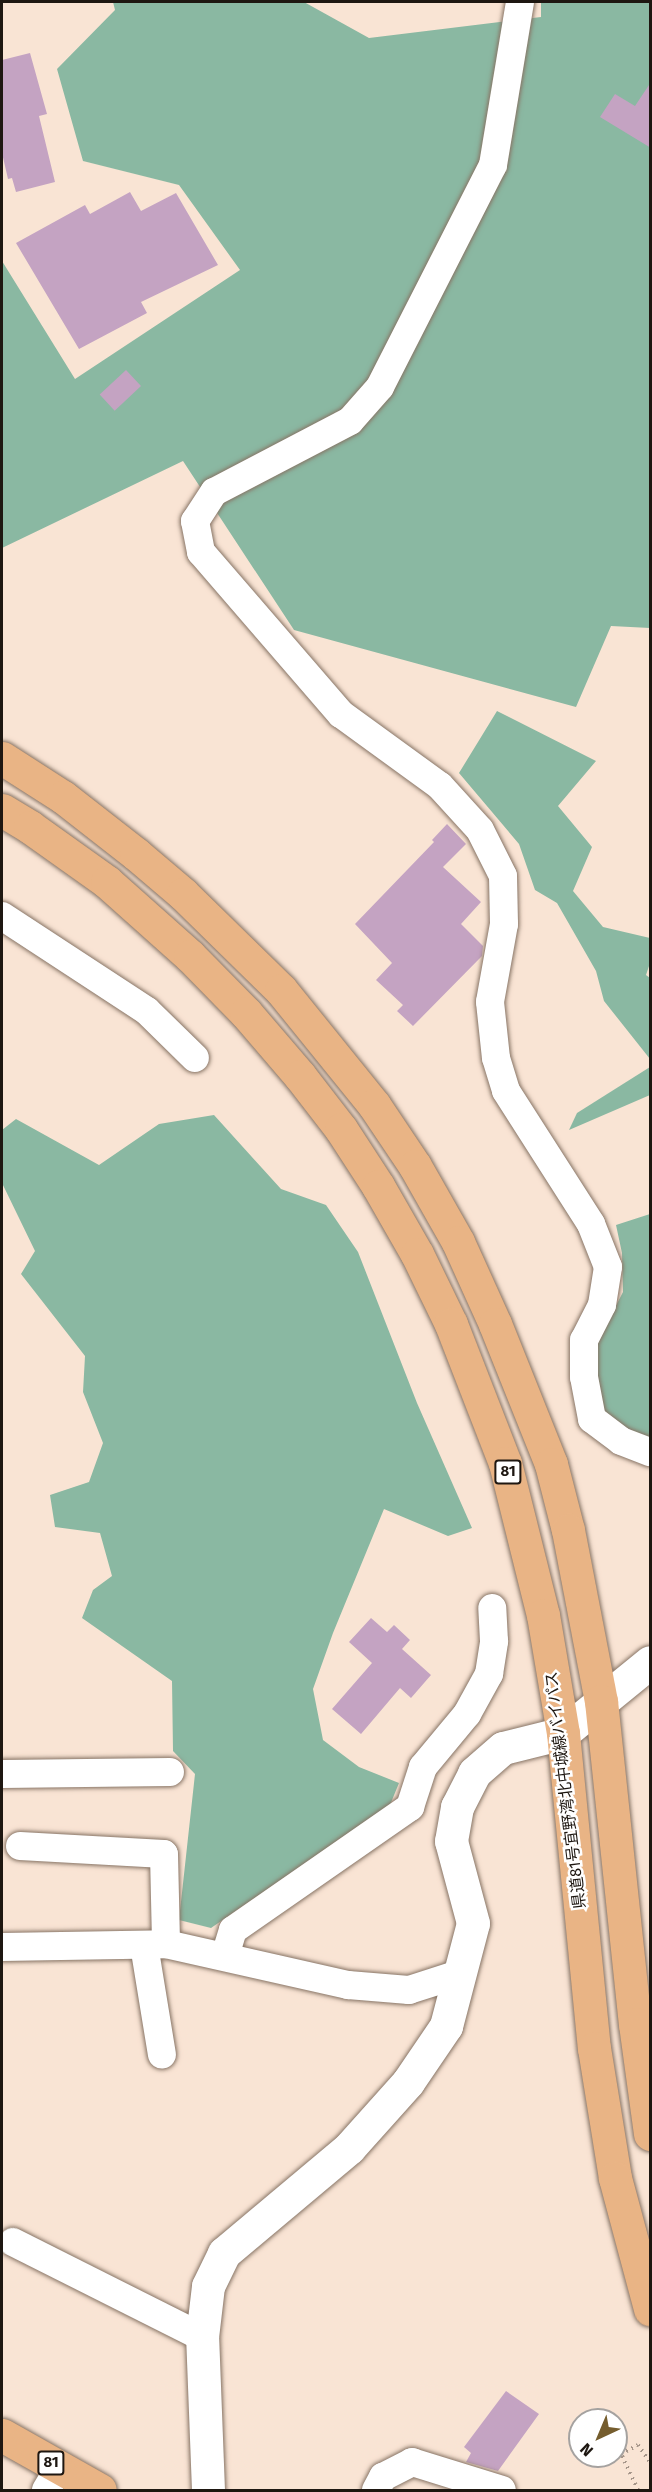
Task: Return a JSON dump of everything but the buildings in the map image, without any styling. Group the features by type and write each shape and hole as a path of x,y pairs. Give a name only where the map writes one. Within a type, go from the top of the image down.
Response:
{"main road":[{"path":"2,758 63,797 136,854 183,894 266,975 374,1105 415,1166 458,1242 495,1324 551,1464 582,1594 601,1701 635,2024 651,2134"},
{"name":"県道81号宜野湾北中城線バイパス","path":"2,810 30,827 107,882 190,956 246,1012 341,1129 378,1186 417,1254 451,1324 506,1463 543,1615 563,1733 596,2060 615,2178 651,2309"},
{"name":"81","path":"2,2435 52,2479 100,2490"}],"street":[{"path":"520,2 493,165 380,387 351,421 214,492 195,521 201,552 341,714 440,786 480,830 502,876 504,924 490,1002 496,1058 506,1091 591,1224 608,1267 602,1305 584,1340 584,1377 592,1419 621,1441 651,1452"},
{"path":"2,916 147,1011 195,1058"},
{"path":"225,1956 233,1930 410,1807 423,1767 467,1714 489,1674 495,1641 492,1608"},
{"path":"208,2490 202,2337 208,2286 224,2253 349,2148 408,2082 446,2026 462,1973 473,1923 451,1841 457,1807 474,1773 503,1748 563,1733 651,1662"},
{"path":"2,1774 170,1772"},
{"path":"20,1846 164,1854 155,1944 162,2055"},
{"path":"2,1947 155,1944 225,1956 348,1985 409,1990 462,1973"},
{"path":"13,2242 202,2337"},
{"path":"376,2490 383,2477 412,2462 502,2490"}],"path":[{"path":"638,2490 621,2454 638,2445 651,2462"}],"green space":[{"path":"113,2 304,2 369,38 541,17 541,2 650,2 650,628 611,626 576,707 294,630 183,461 2,548 2,261 75,379 240,270 179,185 83,161 57,69 115,10"},
{"path":"497,711 596,761 558,806 592,847 573,891 603,927 650,938 650,963 646,975 650,978 650,1059 604,1001 596,971 557,903 535,890 519,844 459,773"},
{"path":"650,1067 650,1095 569,1130 577,1113"},
{"path":"214,1115 281,1189 326,1205 358,1252 417,1403 472,1528 448,1536 384,1509 333,1633 313,1689 323,1740 359,1767 399,1783 390,1805 211,1928 179,1920 195,1774 173,1751 172,1681 82,1618 93,1590 112,1576 100,1533 55,1527 50,1495 89,1482 103,1443 83,1392 85,1356 21,1274 35,1251 2,1183 2,1130 16,1119 99,1165 159,1124"},
{"path":"650,1214 650,1441 626,1433 598,1410 592,1372 599,1339 623,1292 622,1253 616,1225"}]}
